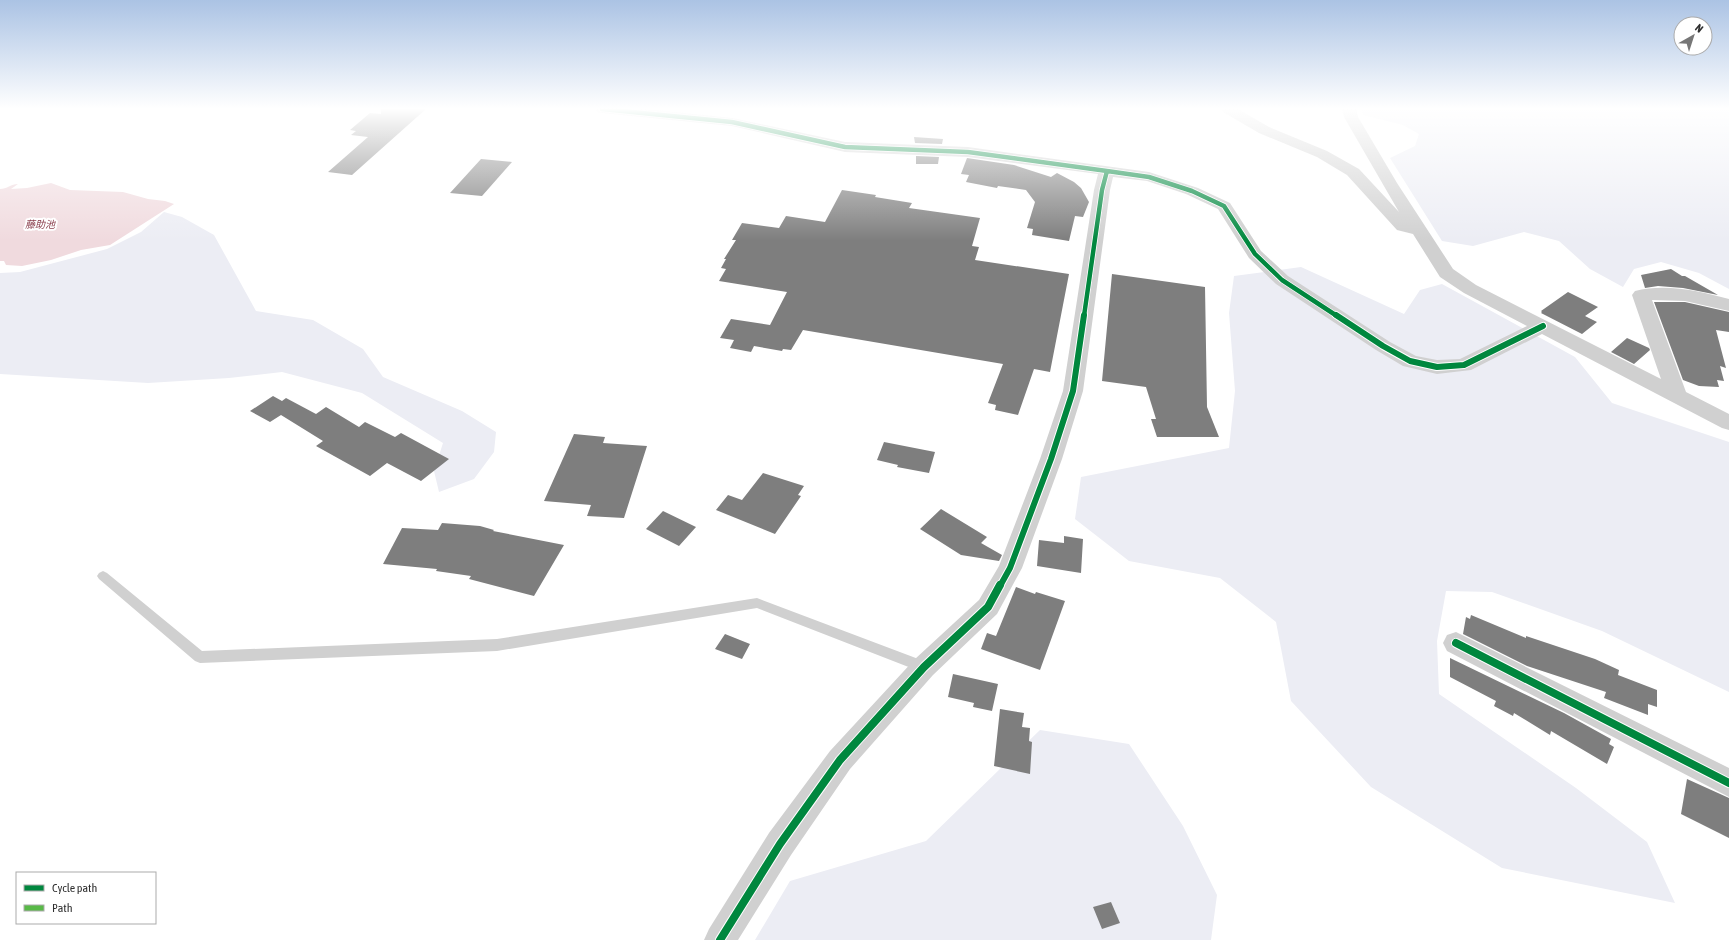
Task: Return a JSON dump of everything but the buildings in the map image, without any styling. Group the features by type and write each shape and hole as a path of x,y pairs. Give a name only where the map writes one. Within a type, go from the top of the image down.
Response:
{"street":[{"path":"974,153 1149,177 1192,191 1224,206 1255,254 1282,280 1377,342 1410,360 1438,367 1464,365 1543,326"},
{"path":"1317,153 1340,163 1353,172 1403,226 1419,231"},
{"path":"1372,153 1446,273 1470,289 1729,423"},
{"path":"720,940 780,844 840,760 924,667 988,607 1010,568 1051,459 1073,391 1102,190 1107,171"},
{"path":"1677,396 1641,295 1669,294 1696,296 1729,305"},
{"path":"1456,643 1729,783"}],"lane":[{"path":"103,576 200,658 497,645 757,603 924,667"}],"shaded area":[{"path":"1401,153 1729,153 1729,289 1699,273 1661,262 1634,269 1623,287 1590,269 1559,241 1524,232 1473,246 1442,241 1390,158"},
{"path":"164,212 182,217 214,235 256,311 313,320 363,349 383,377 462,411 496,432 494,452 474,479 439,492 434,471 443,443 362,393 282,372 229,378 148,383 0,374 0,273 20,272 107,249 141,232"},
{"path":"1301,267 1404,314 1420,290 1442,284 1575,357 1612,403 1729,442 1729,692 1602,631 1492,592 1446,591 1437,641 1439,694 1576,788 1647,842 1675,903 1502,868 1371,787 1291,701 1276,622 1220,578 1129,561 1075,519 1081,477 1229,448 1235,391 1229,313 1234,276"},
{"path":"1040,730 1129,744 1183,826 1217,895 1211,940 755,940 790,881 926,841"}],"water":[{"name":"藤助池","path":"51,183 70,190 123,192 174,204 110,245 81,250 51,260 22,266 6,265 4,261 0,261 0,189 16,184 18,184 11,189 27,188"}],"cycle path":[{"path":"720,940 780,844 840,760 924,667 988,607 1010,568 1051,459 1073,391 1102,190 1107,171 974,153"},
{"path":"1107,171 1149,177 1192,191 1224,206 1255,254 1282,280 1383,346 1410,361 1437,367 1464,365 1543,326"},
{"path":"1456,643 1729,783"}]}
